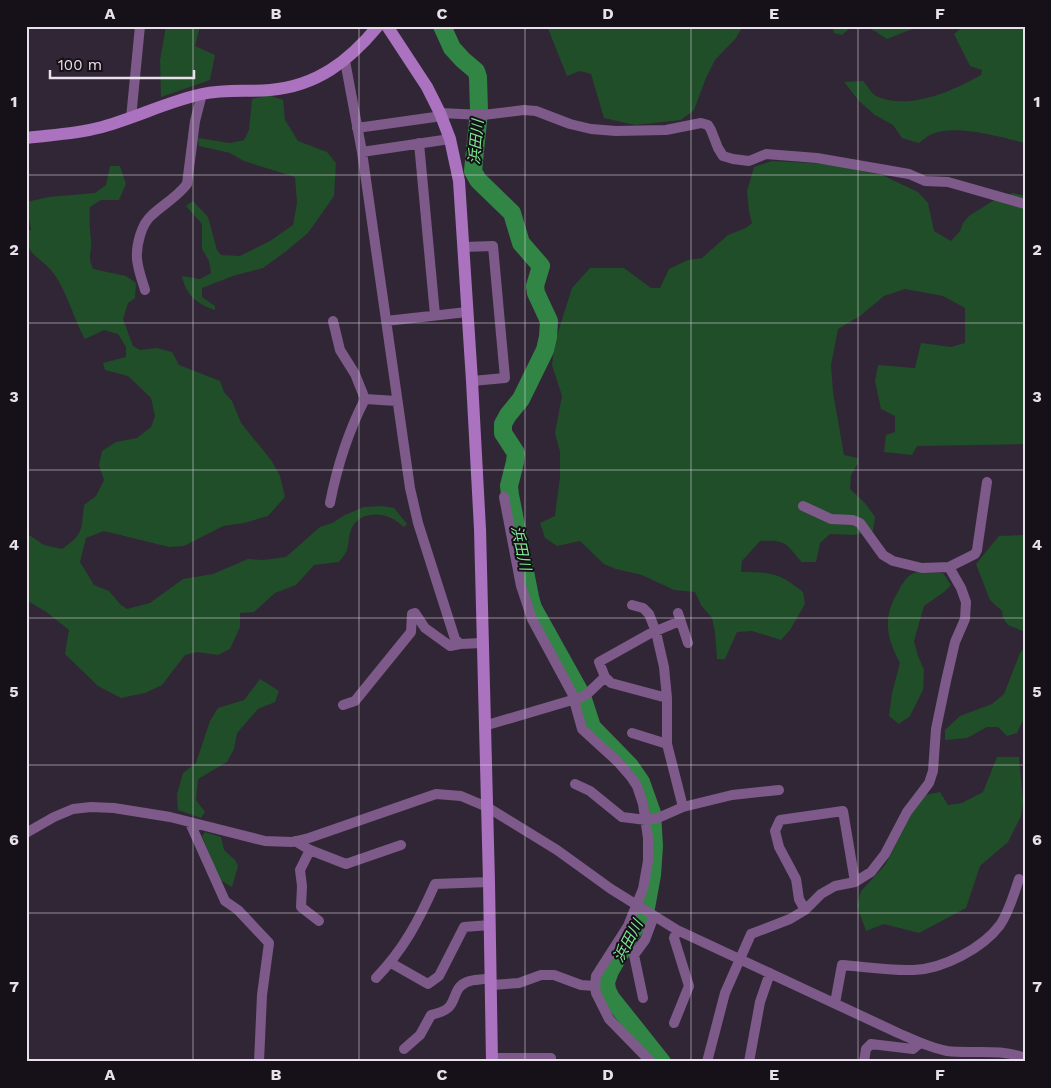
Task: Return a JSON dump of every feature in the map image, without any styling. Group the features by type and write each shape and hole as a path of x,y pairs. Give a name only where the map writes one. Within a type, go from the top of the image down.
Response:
{"street":[{"path":"131,118 140,26"},
{"path":"26,138 96,128 202,94 231,90 285,88 313,79 345,61 356,52 378,26"},
{"path":"387,26 427,87 441,115 450,138 459,182 480,528 492,1060 551,1058 551,1062"},
{"path":"345,61 362,152 410,488 418,523 450,625 455,640 460,644"},
{"path":"145,290 137,258 139,243 144,226 150,216 187,184 195,121 202,94"},
{"path":"357,128 441,115 479,115 524,110 536,111 570,124 591,129 616,131 666,130 701,123 708,125 723,156 732,159 749,161 766,154 817,158 900,172 925,181 948,182 1025,204"},
{"path":"362,152 450,138"},
{"path":"419,143 435,315"},
{"path":"464,247 493,246 505,378 472,381"},
{"path":"386,321 467,312"},
{"path":"330,503 340,458 356,416 365,399 356,374 340,350 333,321"},
{"path":"365,399 398,401"},
{"path":"803,506 831,518 853,520 860,523 883,555 893,561 922,568 949,568 975,554 977,550 986,482"},
{"path":"504,497 526,604 535,626 572,693 580,698"},
{"path":"707,1062 725,993 751,934 790,919 805,910 821,894 835,886 855,882 871,872 885,854 907,812 929,783 933,771 936,729 944,691 955,642 965,619 966,602 961,588 949,568"},
{"path":"632,605 643,608 649,614 656,632 664,667 667,698 667,744 683,807"},
{"path":"343,705 355,701 411,632 412,614 415,613 425,628 450,646 482,643"},
{"path":"667,698 611,683 605,677 599,662 656,632 679,617 688,643"},
{"path":"484,726 580,698 605,677"},
{"path":"580,698 582,728 618,762 637,786 643,804 651,819 644,889 628,926 596,976 595,986 596,994 609,1019 651,1062"},
{"path":"632,734 667,744"},
{"path":"575,784 590,791 622,817 651,819 683,807 732,795 779,790"},
{"path":"26,833 67,812 91,806 170,817 265,841 295,841 436,794 461,796 487,807 557,850 638,906 677,930 739,959 920,1043 980,1057 1001,1052 1025,1058"},
{"path":"805,910 799,899 796,879 779,847 775,831 780,820 842,811 855,882"},
{"path":"190,822 226,901 238,910 269,943 262,995 259,1062"},
{"path":"295,841 310,850 346,864 400,845"},
{"path":"310,850 300,870 302,886 301,907 319,922"},
{"path":"835,1002 842,965 915,970 948,961 985,941 1000,924 1019,879"},
{"path":"376,978 391,963 408,940 435,884 489,882"},
{"path":"643,998 634,955 646,940 653,915"},
{"path":"391,963 428,984 439,976 464,927 490,925"},
{"path":"674,1023 688,986 674,938 677,930"},
{"path":"750,1062 760,1002 770,973"},
{"path":"404,1049 420,1035 431,1015 447,1010 451,1006 459,988 466,982 519,983 541,975 554,975 581,985 595,986"},
{"path":"864,1062 866,1049 871,1044 912,1049 920,1043"}],"green space":[{"path":"166,26 200,26 195,46 215,55 210,80 161,97 160,60"},
{"path":"547,26 743,26 736,38 715,60 694,110 681,120 635,125 604,118 591,74 580,71 567,76"},
{"path":"832,26 852,26 842,35 834,33"},
{"path":"863,26 920,26 887,39 870,28"},
{"path":"966,26 1025,26 1025,143 978,132 953,130 932,134 919,143 902,138 893,125 875,115 859,101 844,82 863,81 876,96 889,100 916,100 944,93 981,75 982,70 970,66 954,34"},
{"path":"268,95 283,100 285,120 298,141 327,152 336,163 334,196 308,233 263,268 233,276 202,288 202,297 215,306 215,310 193,298 186,288 182,276 200,279 211,273 209,261 202,249 202,224 186,206 193,201 208,217 217,250 221,255 240,256 270,241 293,225 297,203 295,177 244,161 230,153 199,146 198,138 230,143 244,140 249,130 252,99"},
{"path":"772,161 829,164 882,175 918,192 928,203 934,231 951,241 969,216 996,199 1013,193 1025,196 1025,444 917,446 912,455 884,452 886,435 895,432 895,416 881,409 875,381 878,365 915,368 921,343 951,347 965,343 965,308 943,296 905,289 884,296 860,316 838,329 831,365 833,392 844,455 858,458 858,463 851,475 850,489 865,503 875,517 873,531 853,535 830,534 820,543 816,562 802,562 786,544 781,542 760,541 742,561 741,572 760,572 781,577 803,592 805,604 790,630 781,640 752,631 737,632 725,659 717,659 712,618 701,605 695,592 674,590 642,575 604,564 580,541 557,546 545,538 540,523 555,516 560,477 560,452 555,433 562,396 552,365 555,342 572,288 590,268 624,268 651,288 660,288 669,269 688,260 702,258 728,235 746,228 752,223 747,191 754,167"},
{"path":"110,166 120,166 126,184 119,200 101,200 90,207 90,261 93,269 126,276 136,283 135,298 128,303 123,319 133,346 140,350 157,348 172,352 179,365 220,381 224,392 232,401 241,423 271,460 280,476 285,497 268,516 244,523 223,526 184,546 169,547 104,531 86,538 80,562 94,585 109,591 127,609 150,603 183,579 213,574 248,559 263,560 286,557 320,527 364,507 382,506 394,508 407,524 404,527 393,519 380,515 362,517 351,530 347,550 339,562 314,565 296,585 275,593 254,612 240,613 240,627 230,649 218,655 197,652 185,655 162,685 145,693 121,698 98,686 65,654 69,630 45,611 26,600 26,533 44,545 62,549 74,539 82,526 84,505 96,496 104,480 99,465 102,451 116,442 137,438 151,427 155,416 151,398 128,376 105,370 103,363 126,357 126,347 118,334 104,330 85,339 56,276 30,250 26,239 26,231 31,230 28,212 26,211 26,202 49,197 95,193 106,185"},
{"path":"1025,535 1025,632 1008,625 1003,618 1002,611 990,600 976,564 999,536"},
{"path":"917,572 943,573 951,585 924,606 914,641 924,670 923,690 910,716 899,724 889,716 892,693 900,663 889,636 888,618 890,609 903,584 908,577"},
{"path":"1025,647 1025,716 1017,733 1007,736 998,727 987,727 967,738 945,740 945,730 960,716 992,704 1004,694 1020,653"},
{"path":"260,679 279,691 275,702 258,709 237,733 234,749 227,762 198,779 196,800 205,812 201,818 178,810 177,794 183,773 196,763 210,721 218,708 244,700"},
{"path":"997,757 1019,757 1023,802 1021,816 1008,842 980,866 966,908 919,933 884,924 866,931 857,906 861,891 885,865 921,796 940,792 948,805 962,803 983,792"},
{"path":"205,832 221,837 224,850 235,860 238,866 232,887 220,880 202,836"}],"waterway":[{"name":"浜田川","path":"442,26 452,48 476,71 478,77 479,111 473,171 478,180 512,213 521,243 541,266 535,286 536,293 549,321 548,337 545,350 521,399 503,424 503,433 516,453 509,486 510,495 533,608 582,696 592,727 630,766 641,782 652,813 654,846 652,875 646,908 610,971 606,982 611,998 662,1062"}]}
